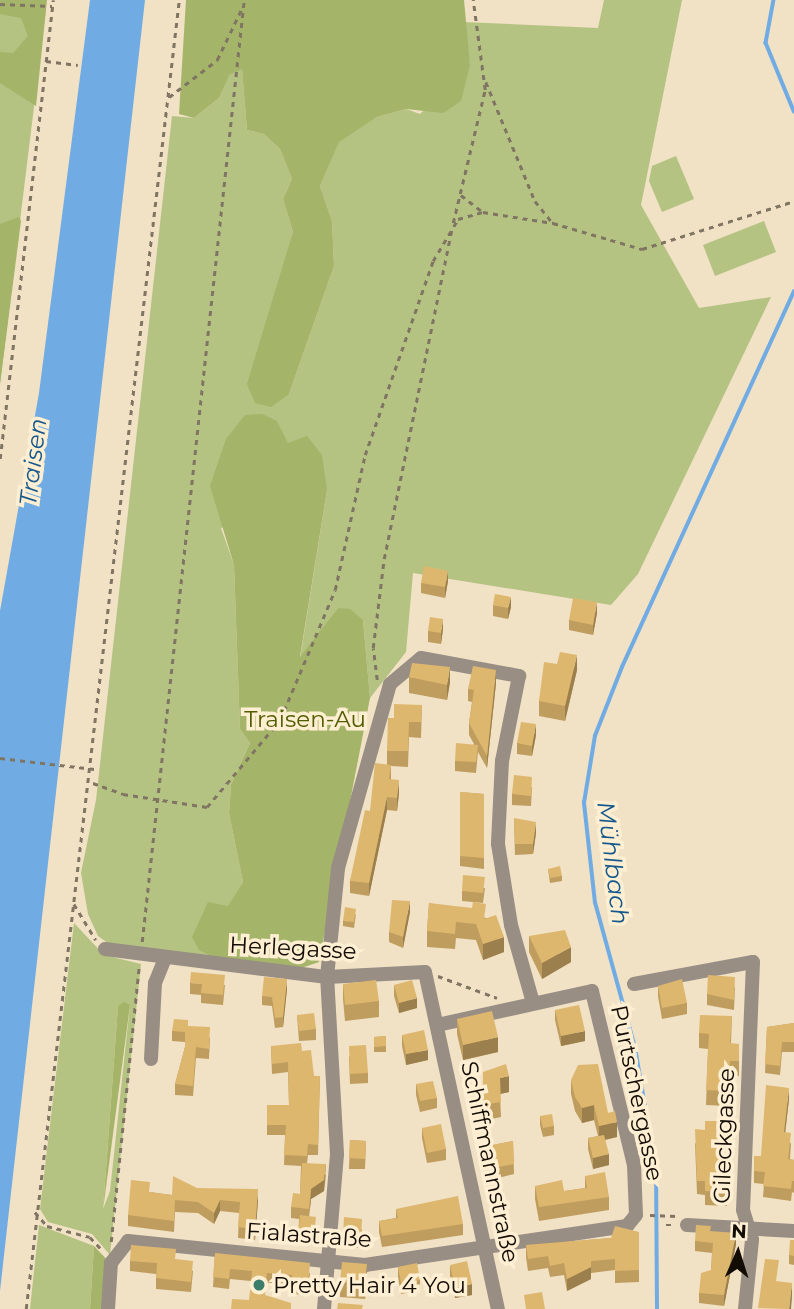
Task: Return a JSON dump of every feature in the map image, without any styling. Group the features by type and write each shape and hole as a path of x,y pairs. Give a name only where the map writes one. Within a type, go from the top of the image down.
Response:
{"street":[{"path":"324,1309 337,1154 327,977 338,867 385,697 402,668 421,658 519,676 502,761 498,844 526,1005 438,1025 425,972"},
{"name":"Herlegasse","path":"105,949 140,958 327,977 425,972"},
{"path":"151,1059 155,983 164,961"},
{"name":"Gileckgasse","path":"634,984 753,962 743,1210 752,1240 745,1309"},
{"name":"Purtschergasse","path":"485,1246 627,1226 636,1216 634,1166 592,991 526,1005"},
{"name":"Schiffmannstraße","path":"438,1025 498,1309"},
{"path":"687,1225 794,1231"},
{"name":"Fialastraße","path":"111,1263 128,1241 365,1265 485,1246"},
{"path":"108,1309 111,1263"}],"path":[{"path":"0,459 53,0"},
{"path":"26,1309 35,1212 73,901 94,769 179,0"},
{"path":"473,0 484,79 535,201 553,223"},
{"path":"169,97 217,60 245,1"},
{"path":"111,1263 140,958 245,1"},
{"path":"0,4 52,6"},
{"path":"46,61 78,65"},
{"path":"385,697 373,648 384,559 484,79"},
{"path":"460,192 465,203 483,212"},
{"path":"92,782 159,797 213,805 280,720 335,590 347,517 379,413 433,261 453,225 467,213 483,212 553,223 607,244 655,248 794,201"},
{"path":"0,411 5,412"},
{"path":"0,758 94,769"},
{"path":"73,901 105,949"},
{"path":"425,972 526,1005"},
{"path":"35,1212 47,1226 90,1237 111,1263"},
{"path":"636,1216 674,1214"}],"green space":[{"path":"0,0 47,0 36,106 0,83 0,52 13,53 28,36 21,18 0,14"},
{"path":"186,0 464,0 470,65 461,101 443,113 406,109 377,117 339,142 320,186 332,221 334,266 289,394 271,407 255,403 247,384 293,232 283,199 292,179 280,149 264,134 247,130 242,69 229,75 219,98 194,118 179,114"},
{"path":"604,0 682,0 641,205 699,308 771,297 638,574 611,605 413,573 406,652 370,698 363,620 338,608 300,659 327,490 221,528 234,565 240,729 250,743 231,785 229,813 243,882 228,907 225,963 115,948 98,936 88,914 81,873 96,800 172,116 194,118 219,98 228,75 242,68 247,130 264,134 280,149 292,179 283,199 293,232 284,271 289,394 334,266 332,221 320,186 339,141 377,117 406,109 420,114 470,65 462,22 598,28"},
{"path":"0,7 46,9 0,384"},
{"path":"676,156 694,199 662,212 649,181 652,166"},
{"path":"19,217 21,221 0,384 0,224"},
{"path":"764,221 776,252 715,276 703,245"},
{"name":"Traisen-Au","path":"262,414 277,421 288,443 307,436 322,455 327,490 300,657 338,608 350,609 363,620 370,698 319,962 301,968 225,963 199,950 192,937 208,902 228,906 243,882 229,813 231,785 250,743 240,729 234,565 210,486 226,439 245,415"},
{"path":"74,923 104,955 141,964 110,1255 92,1234 48,1222 40,1209","holes":["130,1005 110,1191 103,1209 118,1006"]},
{"path":"124,1002 130,1005 103,1210 118,1006"},
{"path":"39,1225 94,1246 90,1309 30,1309"},
{"path":"94,1246 110,1263 104,1309 90,1309"}],"water":[{"name":"Traisen","path":"90,0 145,0 0,1291 0,611 39,393"}],"building":[{"path":"424,566 448,571 445,587 421,583"},
{"path":"495,594 511,597 508,608 493,605"},
{"path":"573,598 597,602 593,625 569,620"},
{"path":"430,617 443,619 441,633 428,631"},
{"path":"560,652 577,655 565,706 539,701 544,662 557,664"},
{"path":"412,663 450,667 447,685 409,677"},
{"path":"473,666 496,670 487,756 469,723 474,690 468,689"},
{"path":"394,704 422,705 421,722 409,722 408,751 387,751 388,718 394,718"},
{"path":"521,722 536,724 532,746 517,743"},
{"path":"456,743 478,745 476,762 455,761"},
{"path":"375,763 391,765 389,779 399,780 397,798 387,797 369,883 350,881 365,810 370,811"},
{"path":"514,775 532,777 531,796 512,794"},
{"path":"460,792 484,794 484,858 460,856"},
{"path":"514,818 536,822 533,844 515,844"},
{"path":"560,866 562,876 550,878 548,869"},
{"path":"463,875 485,877 483,893 462,891"},
{"path":"392,900 410,901 403,937 389,932"},
{"path":"473,902 486,904 484,919 496,915 504,937 483,944 476,924 456,922 455,934 427,931 429,903 472,908"},
{"path":"345,907 356,909 354,922 343,921"},
{"path":"565,930 571,947 542,963 529,936"},
{"path":"191,972 225,975 223,995 201,993 202,984 190,983"},
{"path":"708,975 735,977 734,1000 707,994"},
{"path":"264,977 287,979 283,1017 275,1018 272,997 262,996"},
{"path":"682,979 687,1003 662,1008 658,986"},
{"path":"376,980 379,1001 345,1005 343,984"},
{"path":"412,980 417,998 399,1003 394,985"},
{"path":"579,1005 585,1031 561,1036 555,1010"},
{"path":"492,1011 498,1037 463,1045 457,1019"},
{"path":"314,1013 316,1029 299,1031 297,1015"},
{"path":"700,1015 732,1016 730,1043 739,1044 739,1061 730,1061 728,1091 706,1090 709,1034 699,1033"},
{"path":"174,1019 188,1020 188,1026 210,1027 209,1049 196,1047 193,1086 175,1084 185,1047 185,1032 172,1031"},
{"path":"794,1023 794,1042 782,1042 780,1066 765,1064 767,1027"},
{"path":"424,1030 428,1050 406,1054 402,1035"},
{"path":"386,1036 386,1046 374,1047 374,1037"},
{"path":"301,1043 302,1051 311,1050 314,1076 320,1076 318,1145 308,1144 307,1156 284,1155 286,1125 267,1125 267,1105 289,1105 288,1062 272,1064 271,1046"},
{"path":"366,1045 368,1073 350,1074 349,1046"},
{"path":"506,1064 509,1076 500,1078 501,1102 483,1105 483,1072"},
{"path":"598,1064 608,1113 615,1111 617,1122 599,1126 594,1105 582,1108 575,1097 571,1080 578,1065"},
{"path":"433,1081 437,1098 420,1101 416,1084"},
{"path":"766,1085 789,1088 784,1132 791,1133 788,1159 794,1160 794,1181 791,1189 763,1186 765,1172 754,1171 754,1156 761,1156"},
{"path":"552,1114 554,1126 543,1128 540,1116"},
{"path":"705,1121 717,1121 718,1159 727,1159 727,1192 705,1191 705,1181 697,1181 695,1129 705,1130"},
{"path":"441,1124 446,1149 427,1153 422,1128"},
{"path":"604,1135 609,1154 593,1158 588,1138"},
{"path":"350,1140 366,1141 365,1159 349,1158"},
{"path":"513,1141 514,1164 498,1167 493,1145"},
{"path":"302,1163 326,1164 324,1180 311,1189 309,1209 291,1207 293,1193 300,1194"},
{"path":"605,1172 609,1197 539,1207 535,1186 562,1180 564,1191 587,1188 585,1176"},
{"path":"173,1176 197,1188 258,1189 255,1229 238,1227 240,1202 220,1200 214,1213 198,1202 175,1200 174,1221 128,1215 131,1180 150,1182 149,1192 172,1195"},
{"path":"458,1196 463,1224 382,1236 379,1221 398,1218 396,1209"},
{"path":"300,1215 316,1217 314,1235 298,1233"},
{"path":"344,1217 362,1219 361,1238 343,1237"},
{"path":"696,1225 711,1226 710,1231 736,1233 724,1295 699,1293 701,1273 711,1270 713,1243 695,1241"},
{"path":"615,1226 639,1232 639,1270 615,1271 615,1259 591,1261 591,1267 567,1279 564,1263 550,1266 548,1256 528,1259 526,1245 611,1238"},
{"path":"790,1240 794,1240 794,1256 789,1255"},
{"path":"131,1245 176,1249 175,1259 193,1261 191,1282 156,1278 157,1263 130,1261"},
{"path":"215,1253 310,1263 308,1285 291,1284 292,1275 267,1273 265,1295 291,1303 291,1309 231,1309 232,1299 249,1300 252,1271 230,1269 229,1279 213,1277"},
{"path":"765,1259 779,1260 776,1281 792,1283 789,1309 758,1308"},
{"path":"467,1261 472,1284 455,1288 450,1265"},
{"path":"342,1262 367,1264 365,1284 340,1282"},
{"path":"417,1263 420,1280 401,1283 398,1267"},
{"path":"542,1292 545,1309 526,1309 524,1295"},
{"path":"338,1303 363,1305 362,1309 337,1309"}],"waterway":[{"name":"Mühlbach","path":"774,0 766,43 794,111"},
{"name":"Mühlbach","path":"657,1309 656,1172 635,1048 595,903 584,803 595,736 622,667 794,292"}],"place":[{"name":"Pretty Hair 4 You","path":"259,1285"}]}
